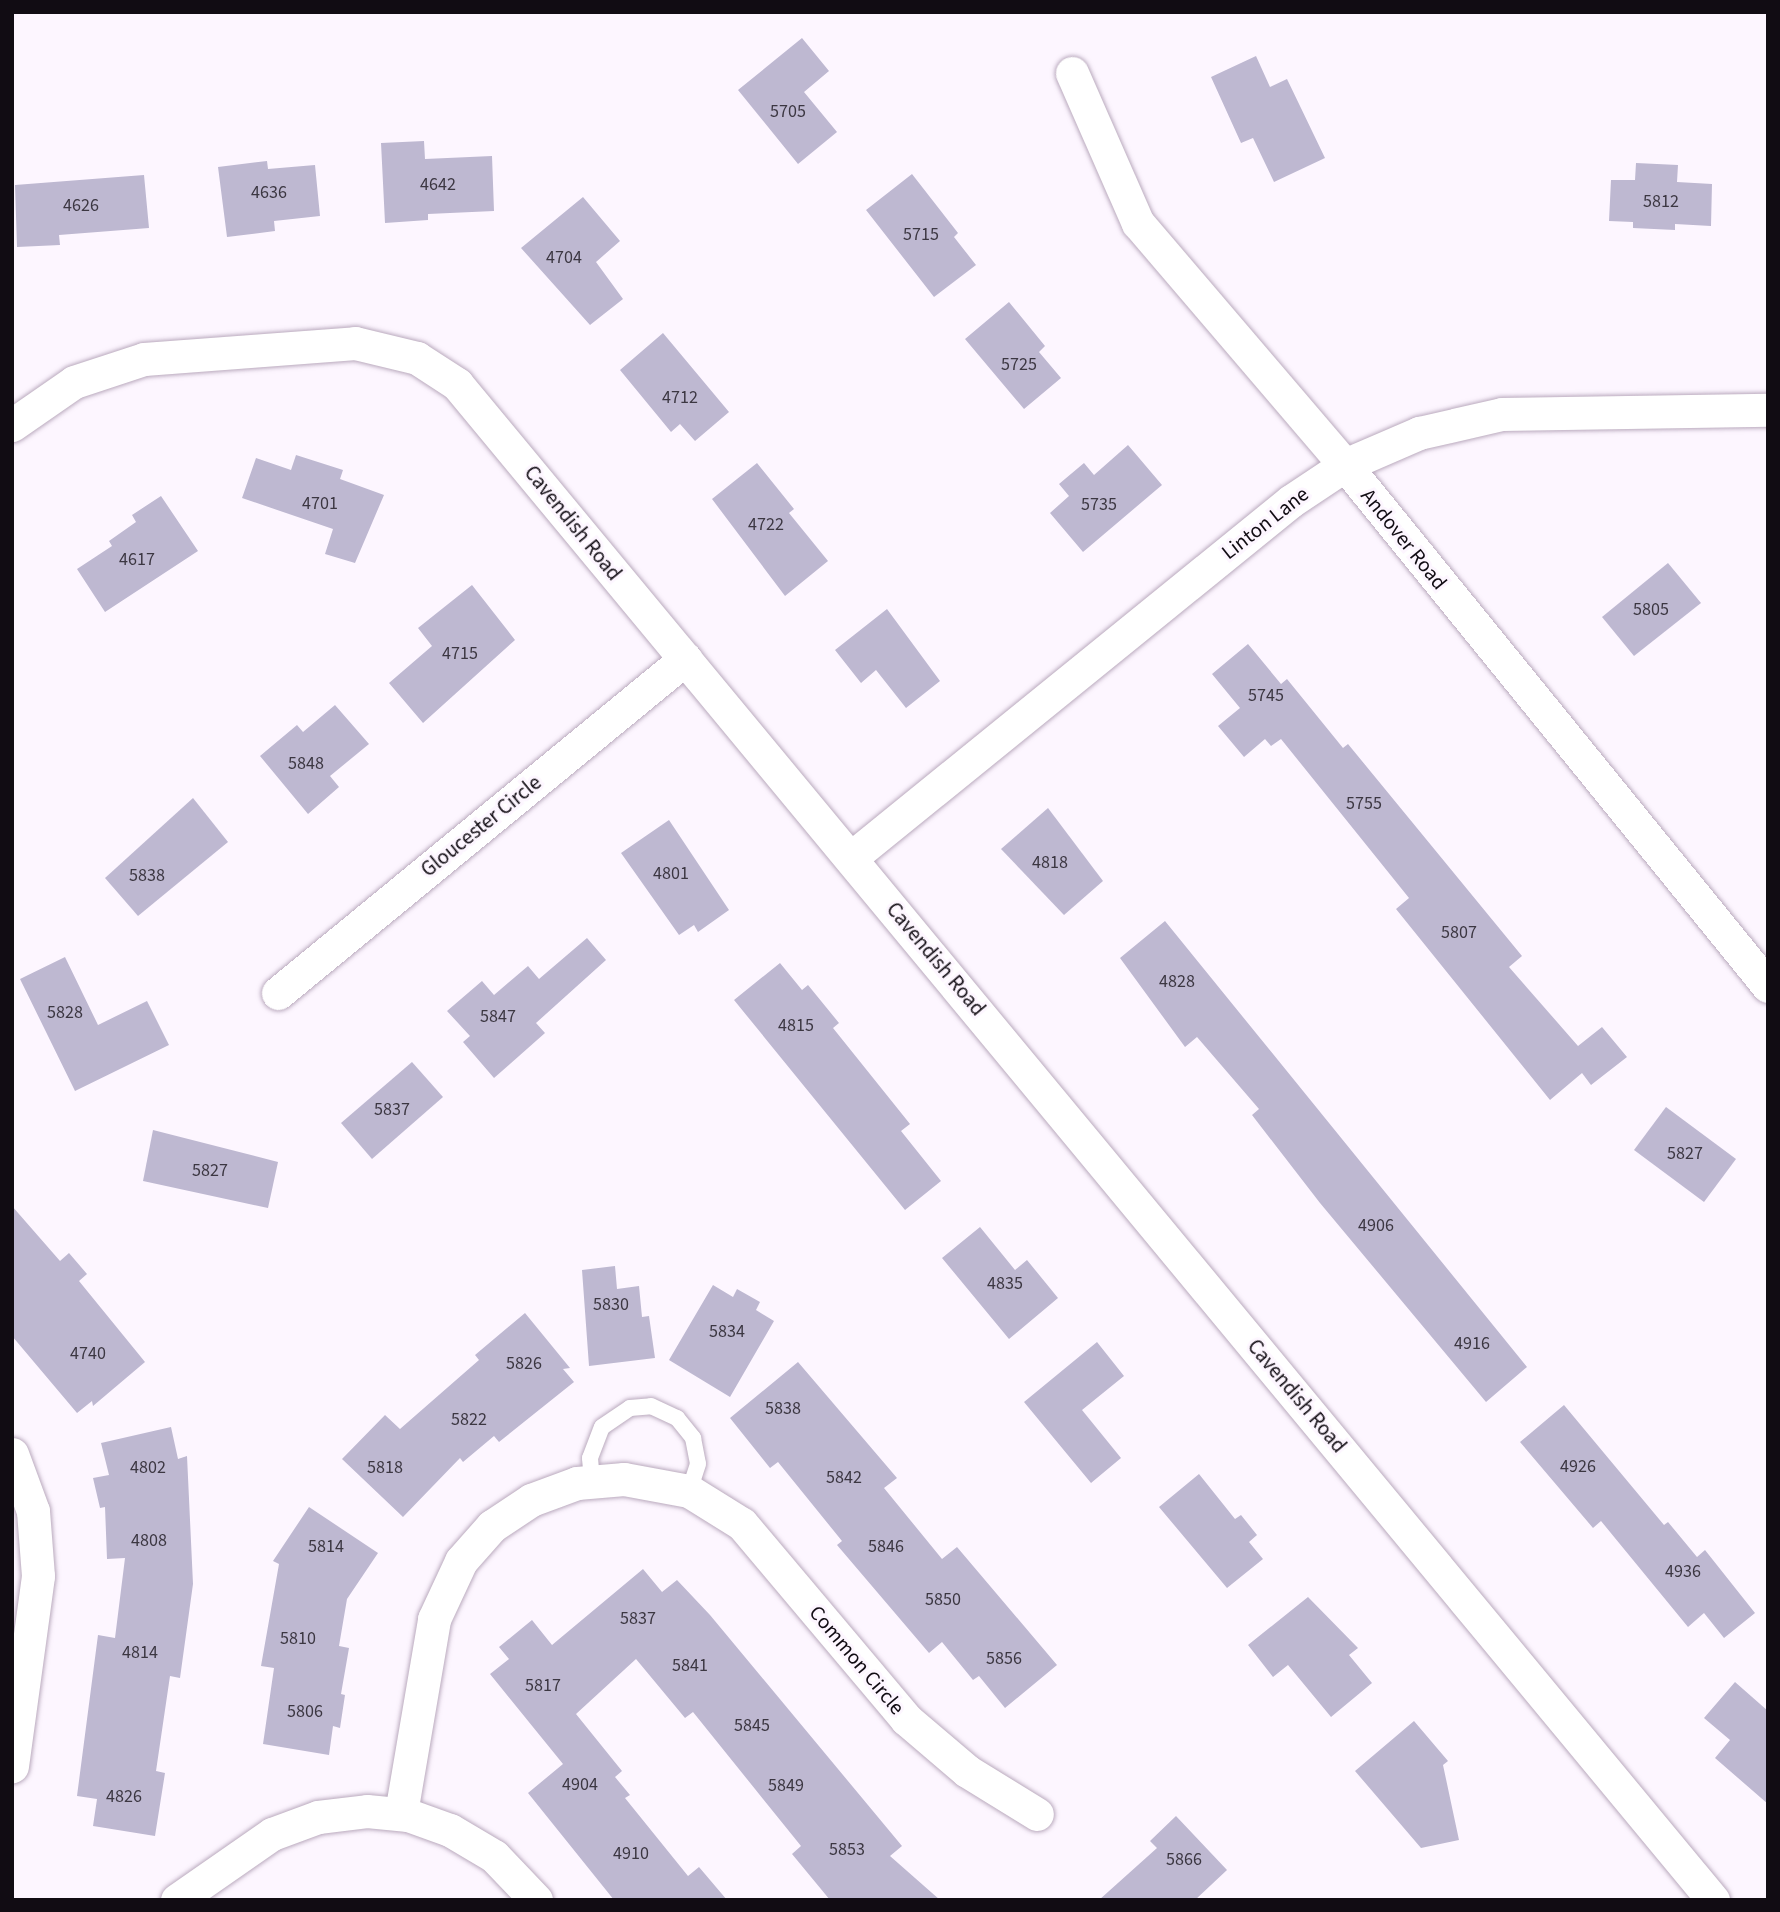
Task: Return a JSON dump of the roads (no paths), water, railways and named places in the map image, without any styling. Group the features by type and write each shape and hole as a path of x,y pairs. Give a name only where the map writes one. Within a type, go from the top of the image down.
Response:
{"street":[{"name":"Andover Road","path":"1072,73 1138,223 1345,465 1768,986"},
{"name":"Cavendish Road","path":"12,425 74,382 144,359 339,343 402,352 469,395 1713,1900"},
{"name":"Linton Lane","path":"852,857 1280,510 1345,465 1419,433 1502,414 1768,410"},
{"name":"Gloucester Circle","path":"278,993 685,659"},
{"path":"12,1454 33,1511 38,1568 12,1766"},
{"name":"Common Circle","path":"401,1813 431,1634 452,1575 481,1537 517,1507 561,1488 592,1481 641,1480 689,1491 753,1535 914,1726 967,1771 1037,1814"},
{"path":"177,1900 243,1851 286,1827 335,1813 401,1813 450,1830 494,1856 536,1900"}],"lane":[{"path":"592,1481 590,1458 602,1427 630,1408 651,1406 677,1418 694,1438 698,1464 689,1491"}]}
